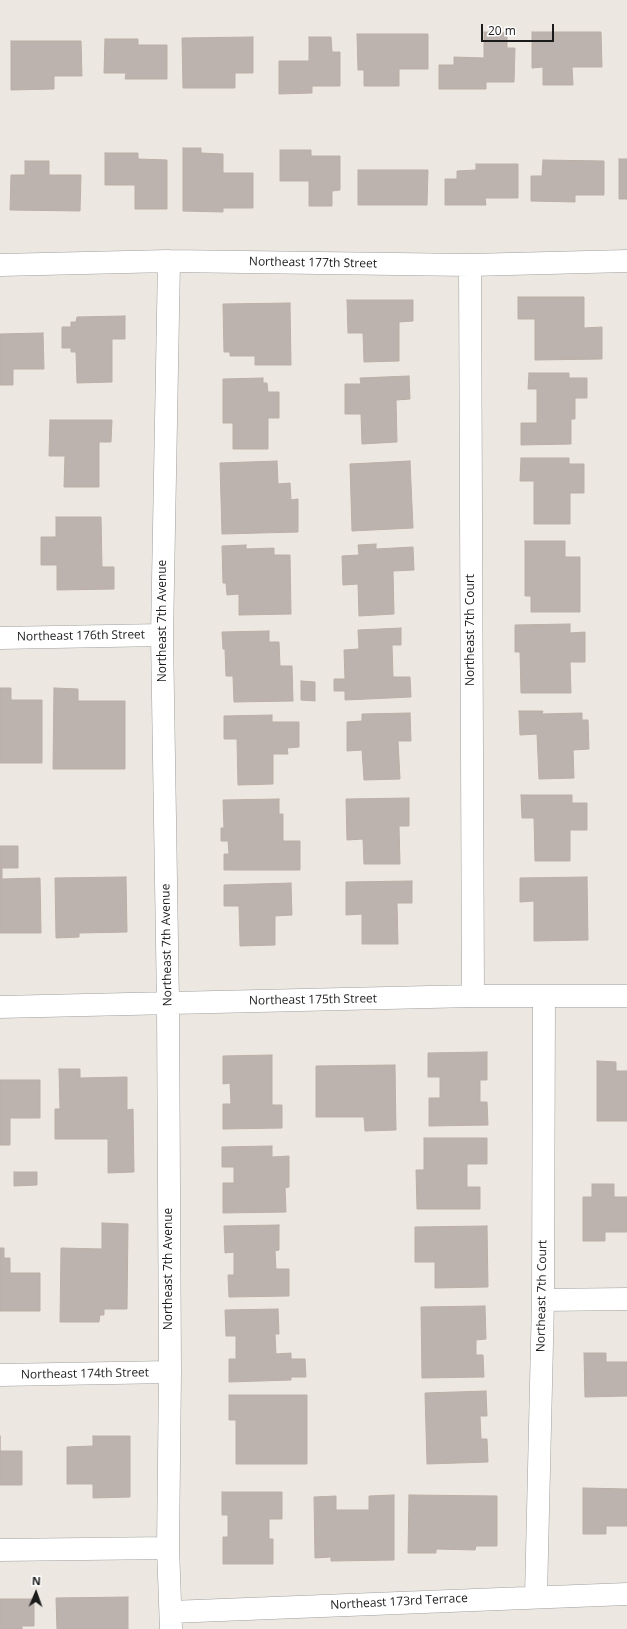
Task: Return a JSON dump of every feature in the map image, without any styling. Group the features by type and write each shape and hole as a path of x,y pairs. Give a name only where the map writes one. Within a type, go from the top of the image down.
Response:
{"street":[{"name":"Northeast 177th Street","path":"0,265 169,261 470,265 627,261"},
{"name":"Northeast 7th Avenue","path":"169,261 162,635 168,1004 170,1372 168,1548 171,1621"},
{"name":"Northeast 7th Court","path":"470,265 473,996"},
{"name":"Northeast 176th Street","path":"0,638 162,635"},
{"name":"Northeast 175th Street","path":"0,1007 473,996 627,996"},
{"name":"Northeast 7th Court","path":"536,1596 543,1300 544,996"},
{"path":"543,1300 627,1299"},
{"name":"Northeast 174th Street","path":"0,1375 170,1372"},
{"path":"0,1550 168,1548"},
{"name":"Northeast 173rd Terrace","path":"171,1621 536,1596 627,1594"}],"building":[{"path":"484,32 507,33 507,48 515,48 514,82 486,82 486,89 439,89 439,65 454,65 454,57 484,58"},
{"path":"532,32 601,32 602,67 572,67 573,85 543,85 543,67 532,68"},
{"path":"357,34 428,34 428,69 399,69 399,86 364,86 364,70 358,70"},
{"path":"253,37 253,73 235,73 235,88 183,88 182,38"},
{"path":"309,37 331,37 332,52 340,52 340,86 312,86 312,93 279,94 279,61 309,61"},
{"path":"105,39 138,39 138,45 167,45 167,79 125,79 126,73 104,73"},
{"path":"11,41 81,41 82,76 54,76 54,89 11,90"},
{"path":"183,148 201,148 201,153 223,154 223,173 253,173 253,208 223,208 223,212 183,211"},
{"path":"280,150 311,150 311,156 340,156 340,190 332,191 332,206 309,206 309,181 280,181"},
{"path":"105,153 138,153 138,159 167,160 167,209 135,209 135,185 105,185"},
{"path":"619,159 627,159 627,199 619,199"},
{"path":"543,160 604,161 604,195 575,195 575,202 531,201 531,176 542,176"},
{"path":"25,161 49,161 49,175 81,175 80,211 10,210 11,175 25,175"},
{"path":"476,164 518,164 518,198 485,198 486,205 445,205 445,179 457,179 457,171 476,170"},
{"path":"358,170 428,170 427,205 358,205"},
{"path":"518,297 584,297 584,328 602,327 602,359 535,360 535,319 518,319"},
{"path":"347,300 413,300 413,321 399,322 399,361 364,362 363,333 348,333"},
{"path":"290,303 291,365 255,365 255,356 230,356 230,352 224,352 223,304"},
{"path":"125,316 125,339 112,339 112,382 77,383 76,352 71,352 71,348 62,348 62,327 71,327 71,322 76,322 77,317"},
{"path":"43,333 44,369 13,369 13,385 0,385 0,334"},
{"path":"529,373 569,373 569,378 587,378 587,398 575,398 575,419 571,419 571,444 521,445 521,423 537,423 537,389 528,389"},
{"path":"409,376 410,399 396,400 397,442 362,444 361,414 345,414 345,384 361,384 360,378"},
{"path":"263,378 263,383 267,383 268,392 279,392 279,418 268,418 268,449 233,449 233,423 223,423 223,379"},
{"path":"50,420 112,420 111,442 99,442 99,487 64,487 65,456 49,456"},
{"path":"521,458 569,458 569,464 584,464 584,493 570,493 570,524 534,524 534,481 520,481"},
{"path":"277,461 278,484 290,483 291,500 298,499 298,532 222,534 220,463"},
{"path":"410,461 413,528 352,531 350,464"},
{"path":"56,517 101,517 102,567 114,567 114,589 57,590 57,565 41,565 41,537 56,537"},
{"path":"525,541 565,541 565,557 580,557 580,612 531,612 531,596 525,596"},
{"path":"376,544 376,549 413,547 414,570 393,571 394,614 359,616 358,584 343,585 342,556 359,555 358,545"},
{"path":"246,545 246,549 274,548 274,555 290,555 291,614 239,615 239,594 227,595 226,583 223,583 222,546"},
{"path":"570,624 570,633 585,632 585,662 570,662 571,693 521,693 520,652 515,652 515,625"},
{"path":"401,628 401,645 392,645 393,677 410,677 411,697 345,700 345,691 334,691 334,679 345,679 344,650 359,649 358,630"},
{"path":"269,631 269,642 279,642 280,666 292,666 293,701 234,702 233,676 226,676 225,649 223,649 222,632"},
{"path":"301,681 315,682 315,701 301,700"},
{"path":"0,688 11,688 11,700 42,700 42,763 0,763"},
{"path":"54,688 78,689 78,701 125,701 125,769 53,769"},
{"path":"519,711 543,711 542,714 582,713 582,720 588,720 589,749 573,750 574,778 539,779 537,734 520,735"},
{"path":"410,713 411,741 398,741 400,779 364,780 362,750 347,751 347,722 362,721 362,714"},
{"path":"272,715 272,722 299,722 299,747 287,748 288,754 273,754 273,784 238,785 237,739 224,739 224,716"},
{"path":"521,795 572,795 572,803 587,803 587,830 570,830 570,861 535,861 534,818 522,818"},
{"path":"409,798 409,826 399,826 400,864 364,864 363,839 347,840 346,799"},
{"path":"279,799 279,814 283,814 283,841 300,841 300,870 224,870 224,854 229,854 228,841 221,841 221,828 224,828 223,800"},
{"path":"0,846 18,846 18,868 2,868 2,879 40,878 41,933 0,933"},
{"path":"126,877 127,932 79,933 79,937 56,938 55,878"},
{"path":"587,877 588,940 534,941 534,901 520,902 520,878"},
{"path":"412,881 412,903 397,903 398,944 362,944 362,914 346,915 346,882"},
{"path":"291,883 292,915 275,916 275,945 240,946 239,906 224,906 224,885"},
{"path":"487,1052 487,1080 480,1080 480,1102 487,1102 488,1125 429,1126 429,1098 440,1098 440,1077 428,1077 428,1053"},
{"path":"272,1055 272,1105 282,1105 282,1128 223,1129 223,1104 231,1104 230,1083 223,1084 223,1056"},
{"path":"597,1061 616,1062 616,1071 627,1071 627,1121 597,1121"},
{"path":"395,1065 396,1130 365,1131 364,1117 316,1117 316,1066"},
{"path":"59,1069 80,1069 80,1078 127,1077 127,1110 133,1109 134,1172 108,1173 108,1139 55,1139 55,1109 60,1109"},
{"path":"0,1080 40,1080 40,1118 10,1118 10,1145 0,1145"},
{"path":"424,1138 487,1138 487,1164 467,1164 467,1187 480,1187 480,1209 417,1209 416,1170 424,1170"},
{"path":"272,1146 272,1157 289,1156 289,1187 285,1188 286,1212 223,1213 223,1183 234,1183 234,1167 222,1167 222,1147"},
{"path":"14,1172 37,1172 37,1185 14,1186"},
{"path":"592,1184 614,1184 614,1197 627,1197 627,1232 605,1232 605,1241 583,1241 583,1197 592,1197"},
{"path":"102,1223 128,1224 127,1309 104,1309 104,1315 100,1315 99,1322 60,1322 61,1248 102,1249"},
{"path":"279,1225 279,1250 275,1251 276,1269 289,1269 289,1296 229,1297 228,1275 234,1275 234,1252 225,1253 224,1226"},
{"path":"487,1226 488,1287 435,1288 435,1262 415,1262 415,1227"},
{"path":"0,1248 4,1248 4,1258 10,1258 10,1273 40,1273 40,1311 0,1311"},
{"path":"485,1306 486,1339 476,1340 476,1355 483,1355 484,1377 422,1378 421,1307"},
{"path":"278,1309 279,1334 275,1334 276,1354 291,1353 291,1359 305,1359 306,1377 291,1377 291,1380 229,1382 229,1359 236,1359 236,1336 226,1336 225,1310"},
{"path":"584,1353 606,1353 606,1362 627,1362 627,1396 585,1397"},
{"path":"486,1391 487,1416 480,1416 481,1439 487,1439 488,1462 427,1464 425,1393"},
{"path":"229,1395 307,1395 307,1464 236,1464 236,1420 229,1420"},
{"path":"93,1436 130,1436 130,1497 93,1498 93,1484 67,1484 67,1447 93,1446"},
{"path":"0,1451 22,1451 22,1485 0,1485"},
{"path":"583,1488 627,1489 627,1526 606,1526 606,1534 583,1534"},
{"path":"222,1492 282,1492 282,1519 269,1519 269,1539 273,1539 273,1564 223,1564 223,1537 228,1537 228,1515 222,1515"},
{"path":"394,1495 394,1560 331,1561 331,1557 315,1558 314,1497 336,1496 336,1510 369,1510 369,1496"},
{"path":"409,1495 497,1496 497,1546 476,1546 475,1550 436,1549 436,1553 408,1553"},
{"path":"128,1597 128,1629 57,1629 56,1598"},
{"path":"0,1599 34,1599 34,1626 22,1626 22,1629 0,1629"}]}
